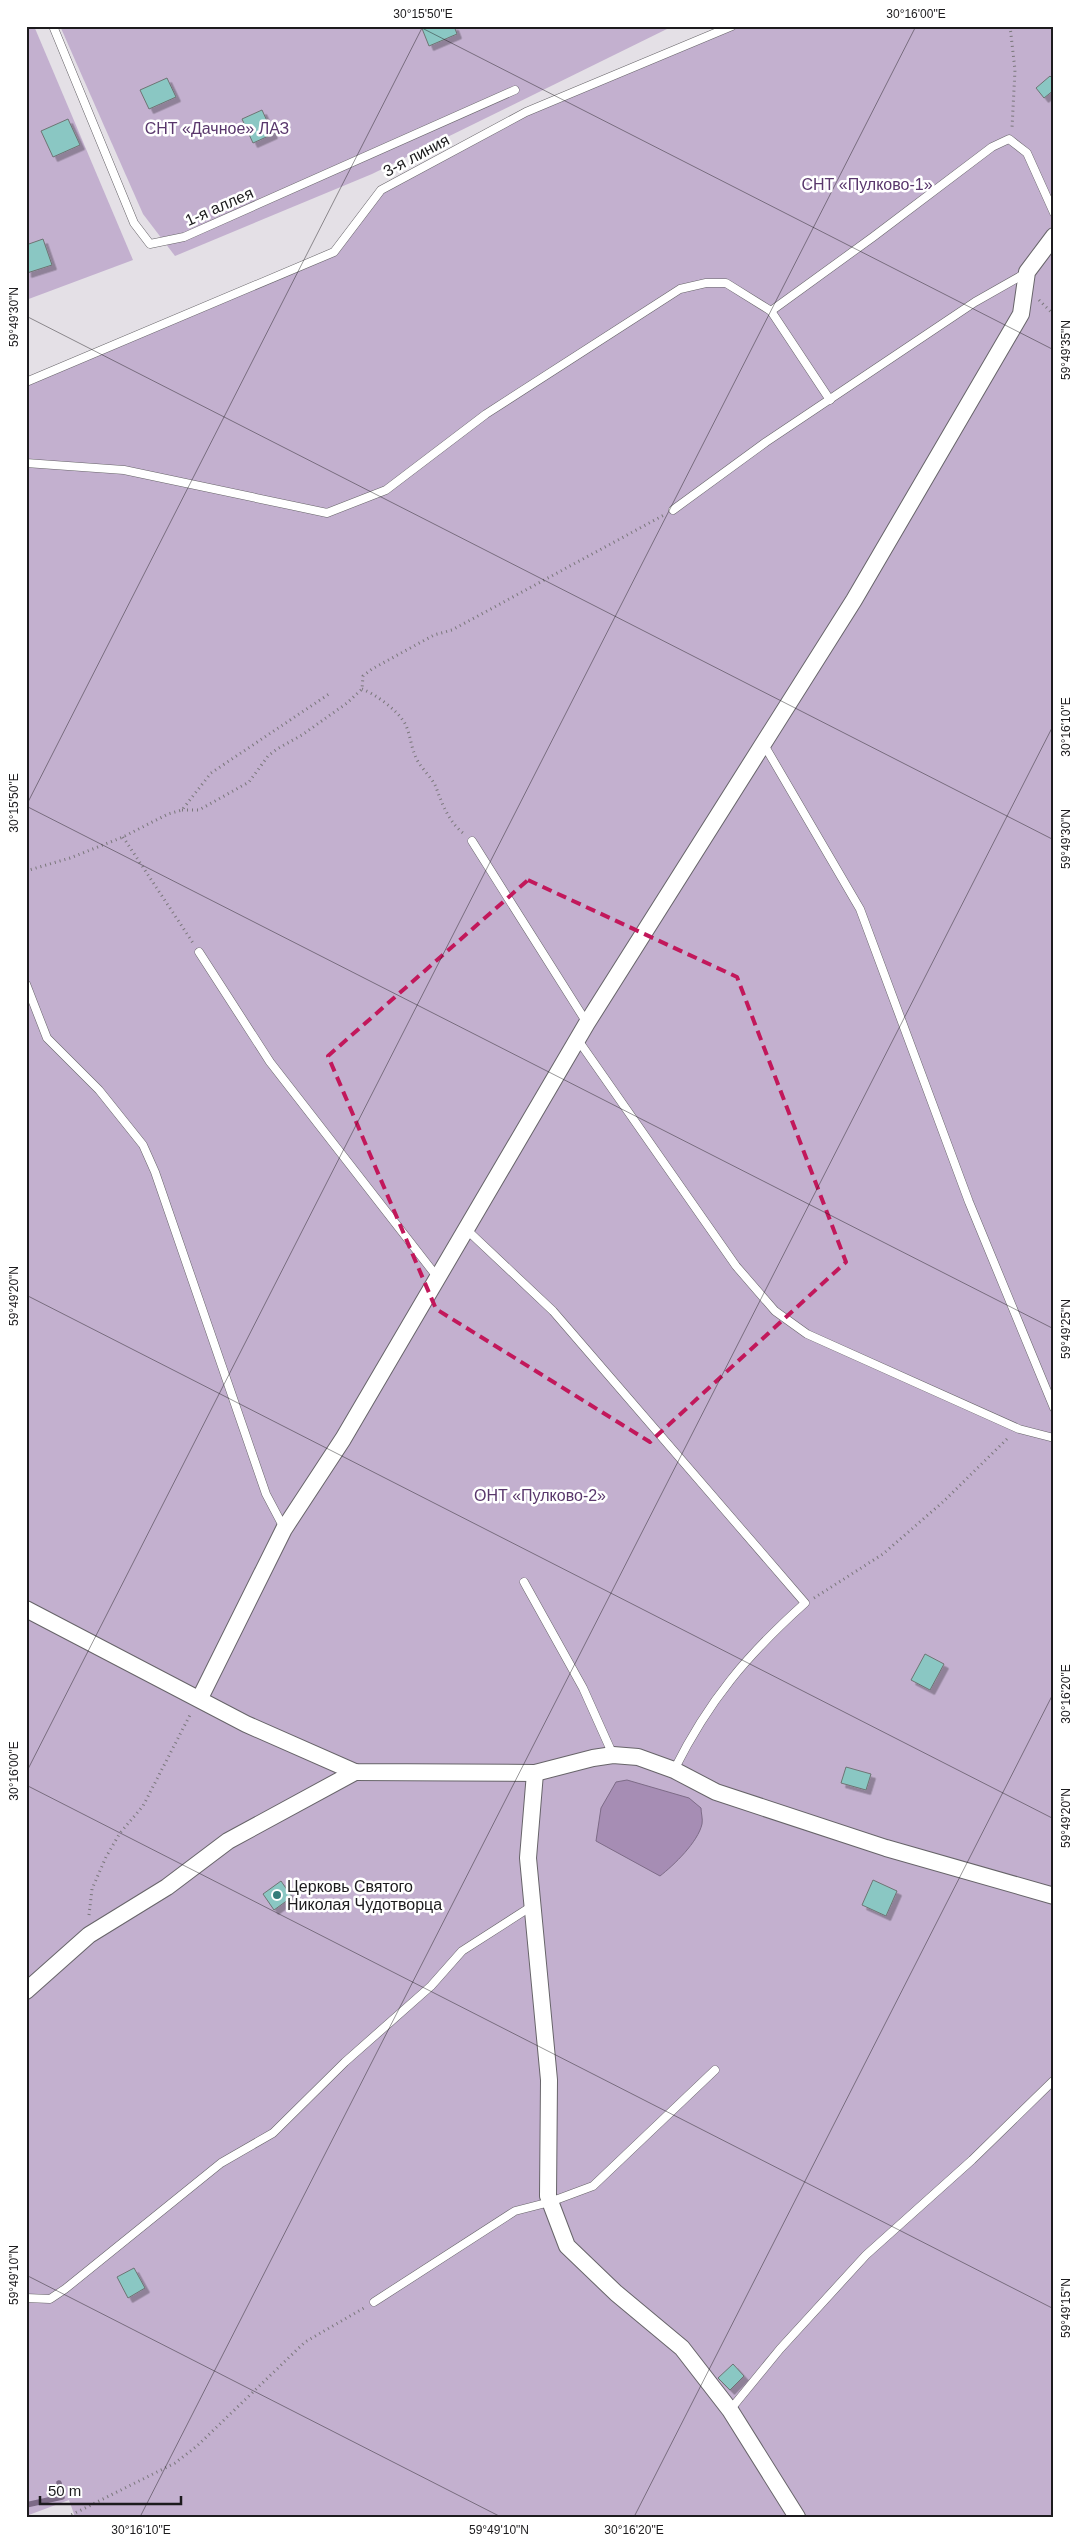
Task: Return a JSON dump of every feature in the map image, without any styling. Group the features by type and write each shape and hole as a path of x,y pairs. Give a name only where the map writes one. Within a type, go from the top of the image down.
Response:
{"street":[{"path":"200,1698 284,1529 343,1439 578,1040 762,743 854,600 1021,314 1027,272 1054,236"},
{"path":"26,1609 200,1698 246,1724 355,1772 535,1773 593,1758 613,1755 638,1757 674,1770 716,1792 886,1848 1054,1896"},
{"path":"26,1991 89,1935 167,1887 228,1841 355,1772"},
{"path":"535,1773 528,1858 549,2080 548,2196 550,2202 567,2246 616,2293 682,2348 730,2410 797,2517"}],"lane":[{"name":"1-я аллея","path":"52,26 134,223 150,244 184,237 514,90"},
{"name":"3-я линия","path":"26,382 334,252 381,190 526,112 732,26"},
{"path":"771,311 874,237 992,147 1009,139 1027,153 1054,213"},
{"path":"673,510 766,442 975,302 1027,272"},
{"path":"26,463 124,470 328,513 386,490 486,414 680,289 706,282 726,282 771,311 830,400"},
{"path":"762,743 860,909 969,1202 1054,1408"},
{"path":"472,841 588,1024"},
{"path":"199,952 270,1062 438,1278"},
{"path":"26,984 47,1038 99,1090 143,1145 158,1181 266,1494 284,1529"},
{"path":"578,1040 736,1266 775,1311 807,1334 1019,1429 1054,1438"},
{"path":"466,1230 553,1311 805,1603 768,1637 720,1692 694,1730 674,1770"},
{"path":"524,1582 583,1688 613,1755"},
{"path":"26,2298 50,2299 65,2289 221,2163 272,2133 345,2062 431,1986 462,1951 532,1906"},
{"path":"374,2302 515,2211 550,2202 594,2186 715,2070"},
{"path":"730,2410 780,2349 866,2255 972,2160 1054,2080"}],"path":[{"path":"1009,139 1013,122 1015,70 1010,26"},
{"path":"26,871 70,858 123,837 168,814 182,810 199,810 249,782 268,756 348,703 362,689 363,676 372,669 434,635 452,630 673,510"},
{"path":"362,689 371,692 402,719 412,740 414,755 435,785 445,809 454,824 472,841"},
{"path":"182,810 211,773 329,694"},
{"path":"123,837 199,952"},
{"path":"805,1603 883,1554 944,1501 995,1449 1019,1429"},
{"path":"89,1935 92,1890 97,1875 120,1833 143,1806 177,1745 185,1724 200,1698"},
{"path":"66,2517 175,2463 197,2446 305,2342 374,2302"}],"highlighted area":[{"path":"528,880 737,977 846,1262 650,1442 436,1309 328,1056"}],"green space":[{"path":"26,26 34,26 133,260 26,300"},
{"name":"СНТ «Дачное» ЛАЗ","path":"60,26 673,26 372,174 175,256 143,214"},
{"name":"ОНТ «Пулково-2»","path":"734,26 1054,26 1054,2517 75,2517 69,2500 26,2516 26,382 334,252 381,190 526,112"}],"shaded area":[{"path":"627,1780 689,1798 701,1808 702,1824 696,1838 660,1876 596,1841 601,1808 616,1782"}],"building":[{"path":"421,26 454,26 457,34 429,46"},
{"path":"1050,76 1054,80 1054,90 1044,98 1036,88"},
{"path":"167,78 176,97 149,109 140,90"},
{"path":"262,110 273,134 253,143 242,119"},
{"path":"68,119 80,145 53,157 41,131"},
{"path":"43,239 52,265 27,273 26,245"},
{"path":"925,1654 944,1664 930,1690 911,1680"},
{"path":"846,1767 871,1774 866,1790 841,1783"},
{"path":"873,1880 897,1891 886,1916 862,1905"},
{"name":"Церковь Святого Николая Чудотворца","path":"281,1881 292,1897 274,1910 263,1894"},
{"path":"134,2268 145,2288 128,2298 117,2277"},
{"path":"733,2364 744,2376 730,2390 718,2378"}],"waterway":[{"path":"26,2505 62,2497 59,2483"}],"place":[{"name":"Церковь Святого Николая Чудотворца","path":"277,1895"}],"park label":[{"name":"СНТ «Пулково-1»","path":"867,184"}]}
